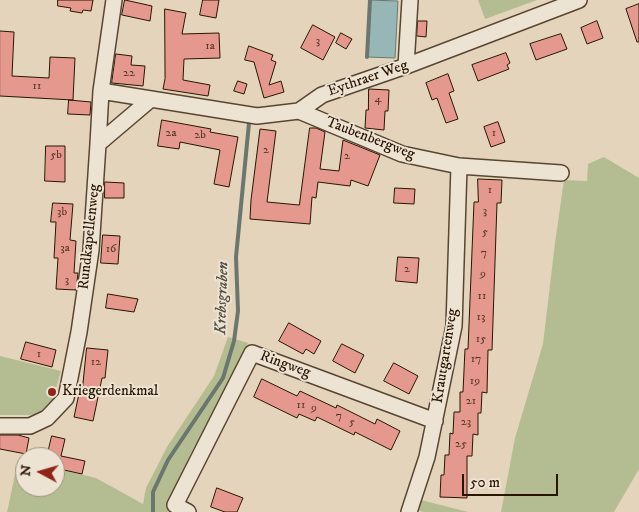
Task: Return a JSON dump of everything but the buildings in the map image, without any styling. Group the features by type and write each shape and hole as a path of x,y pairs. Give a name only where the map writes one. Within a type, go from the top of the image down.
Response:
{"street":[{"name":"Rundkapellenweg","path":"0,426 30,426 47,418 66,398 79,332 91,250 101,90 114,0"},
{"path":"406,66 410,0"},
{"name":"Eythraer Weg","path":"101,90 257,116 300,111 322,95 406,66 579,0"},
{"path":"98,144 151,99"},
{"name":"Taubenbergweg","path":"300,111 402,154 459,166 561,173"},
{"name":"Krautgartenweg","path":"409,512 427,457 454,326 459,166"},
{"name":"Ringweg","path":"188,512 176,505 252,353 435,421"}],"green space":[{"path":"478,0 537,0 485,19"},
{"path":"604,157 639,178 639,469 614,512 501,512 515,438 543,344 564,180 587,181 588,164"},
{"path":"228,337 248,343 234,383 201,448 195,445 175,487 180,490 168,512 7,512 15,475 15,497 65,497 65,470 96,478 143,504 146,488 167,447 214,376"},
{"path":"0,356 61,371 53,399 37,415 0,415"},
{"path":"417,499 468,512 423,512 414,509"}],"water":[{"path":"370,0 398,1 395,58 367,57"}],"waterway":[{"name":"Krebsgraben","path":"367,57 370,0"},
{"name":"Krebsgraben","path":"153,512 153,492 168,460 223,378 234,341 238,311 236,257 249,123"}],"place":[{"name":"Kriegerdenkmal","path":"52,392"}]}
